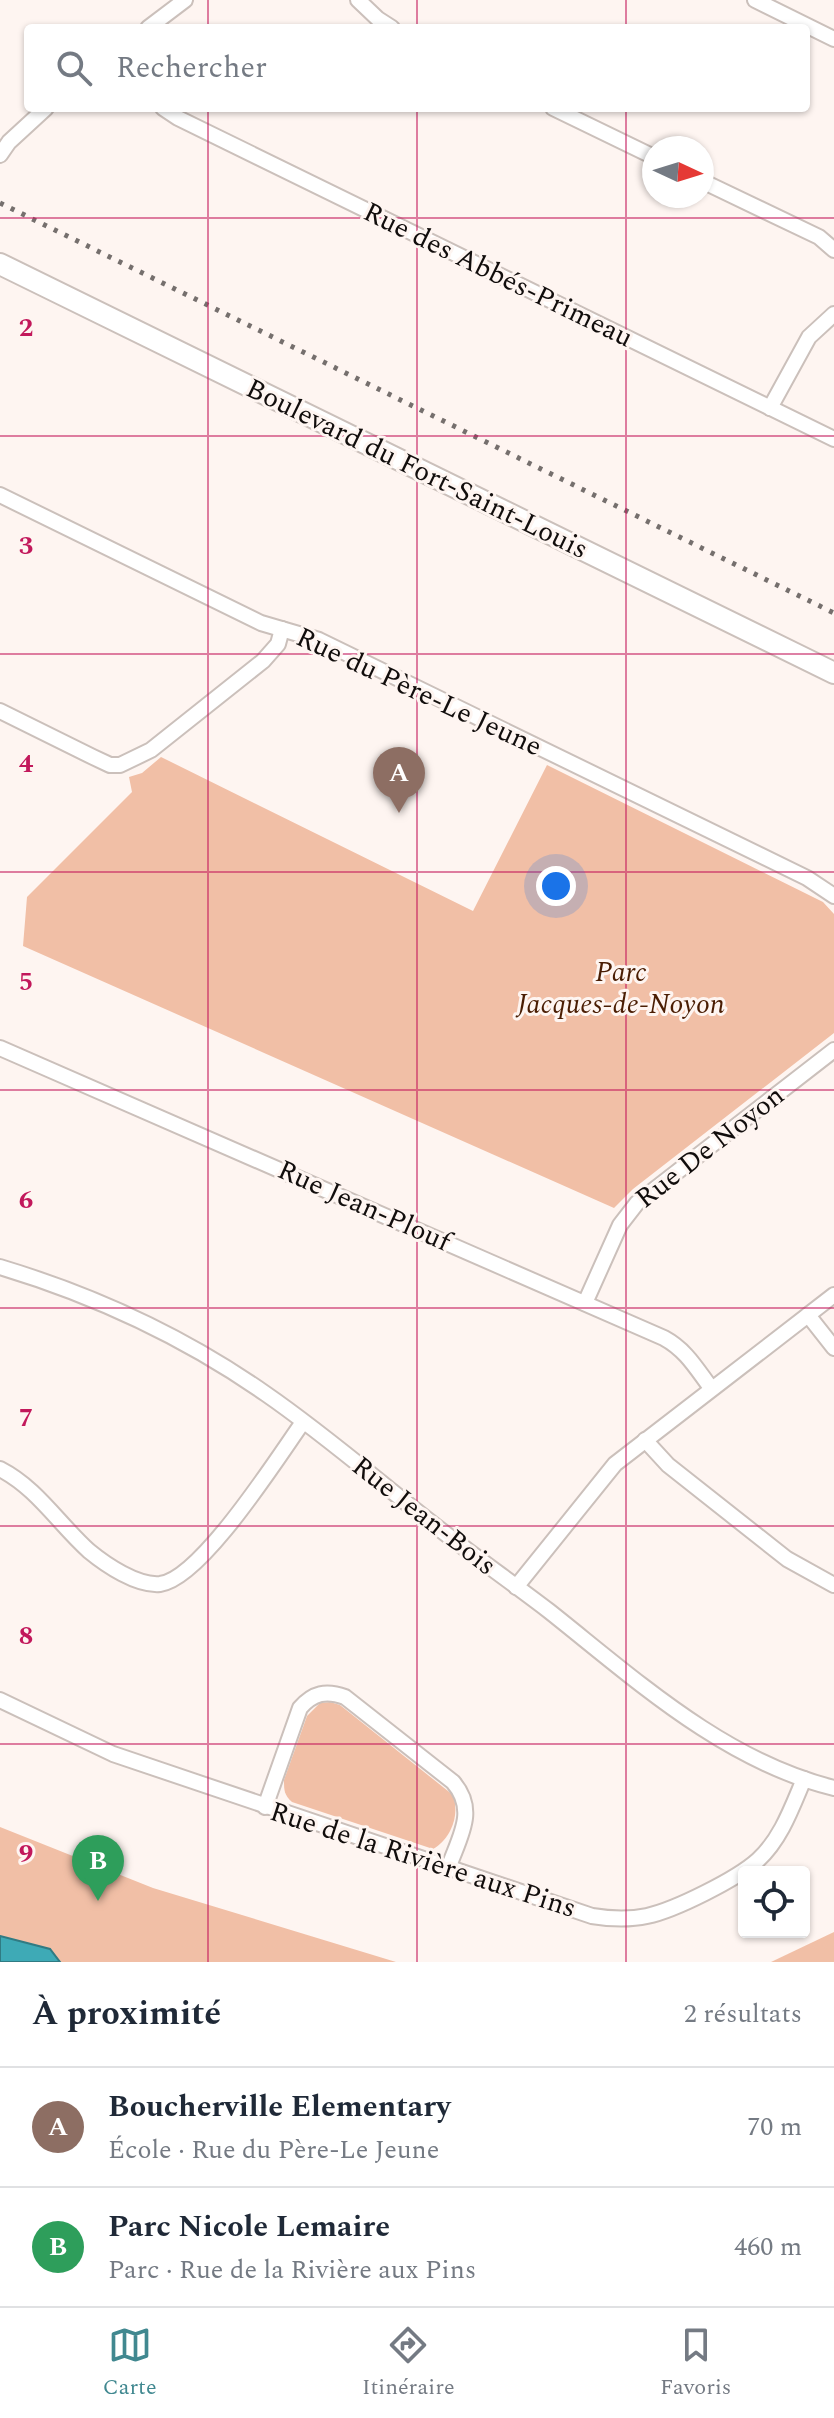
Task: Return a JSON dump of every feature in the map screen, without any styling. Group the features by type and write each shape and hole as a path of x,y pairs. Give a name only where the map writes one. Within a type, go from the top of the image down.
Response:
{"street":[{"path":"153,24 185,0"},
{"path":"358,0 386,24"},
{"path":"755,0 804,24"},
{"path":"810,27 834,39"},
{"path":"0,155 42,112"},
{"name":"Rue des Abbés-Primeau","path":"169,112 834,439"},
{"path":"561,112 642,151"},
{"path":"714,187 819,237 834,250"},
{"name":"Boulevard du Fort-Saint-Louis","path":"0,264 834,673"},
{"path":"770,408 809,337 834,314"},
{"name":"Rue du Père-Le Jeune","path":"0,495 261,623 319,640 807,878 834,896"},
{"path":"0,711 110,765 120,765 151,750 263,661 278,644 282,629"},
{"name":"Rue Jean-Plouf","path":"0,1048 679,1346 711,1388"},
{"name":"Rue De Noyon","path":"585,1303 620,1225 637,1203 834,1050"},
{"name":"Rue Jean-Bois","path":"0,1267 85,1297 176,1340 248,1382 639,1682 715,1736 740,1751 804,1779 834,1788"},
{"path":"516,1587 605,1475 711,1388 834,1295"},
{"path":"808,1315 834,1348"},
{"path":"0,1469 29,1487 99,1559 140,1581 159,1584 169,1582 214,1545 303,1422"},
{"path":"645,1440 668,1465 787,1559 834,1585"},
{"path":"265,1807 300,1708 307,1699 331,1692 345,1697 453,1782 463,1794 467,1806 465,1820 448,1869"},
{"name":"Rue de la Rivière aux Pins","path":"0,1700 95,1747 448,1869 592,1916 613,1919 650,1916 721,1884 758,1860 773,1843 804,1779"}],"green space":[{"name":"Parc Jacques-de-Noyon","path":"161,757 473,911 547,765 823,902 834,914 834,1033 633,1189 614,1208 23,946 27,897 132,792 129,777 142,773"},
{"path":"320,1703 340,1705 453,1795 455,1810 452,1826 439,1845 433,1849 292,1802 287,1797 284,1780 307,1716"},
{"path":"0,1827 153,1888 396,1962 60,1962 50,1949 0,1936"},
{"path":"834,1932 834,1962 771,1962"}],"water":[{"path":"0,1936 50,1949 60,1962 0,1962"}],"railway":[{"path":"0,203 834,613"}],"place":[{"name":"Boucherville Elementary","path":"399,813"},
{"name":"Parc Nicole Lemaire","path":"98,1901"}]}
